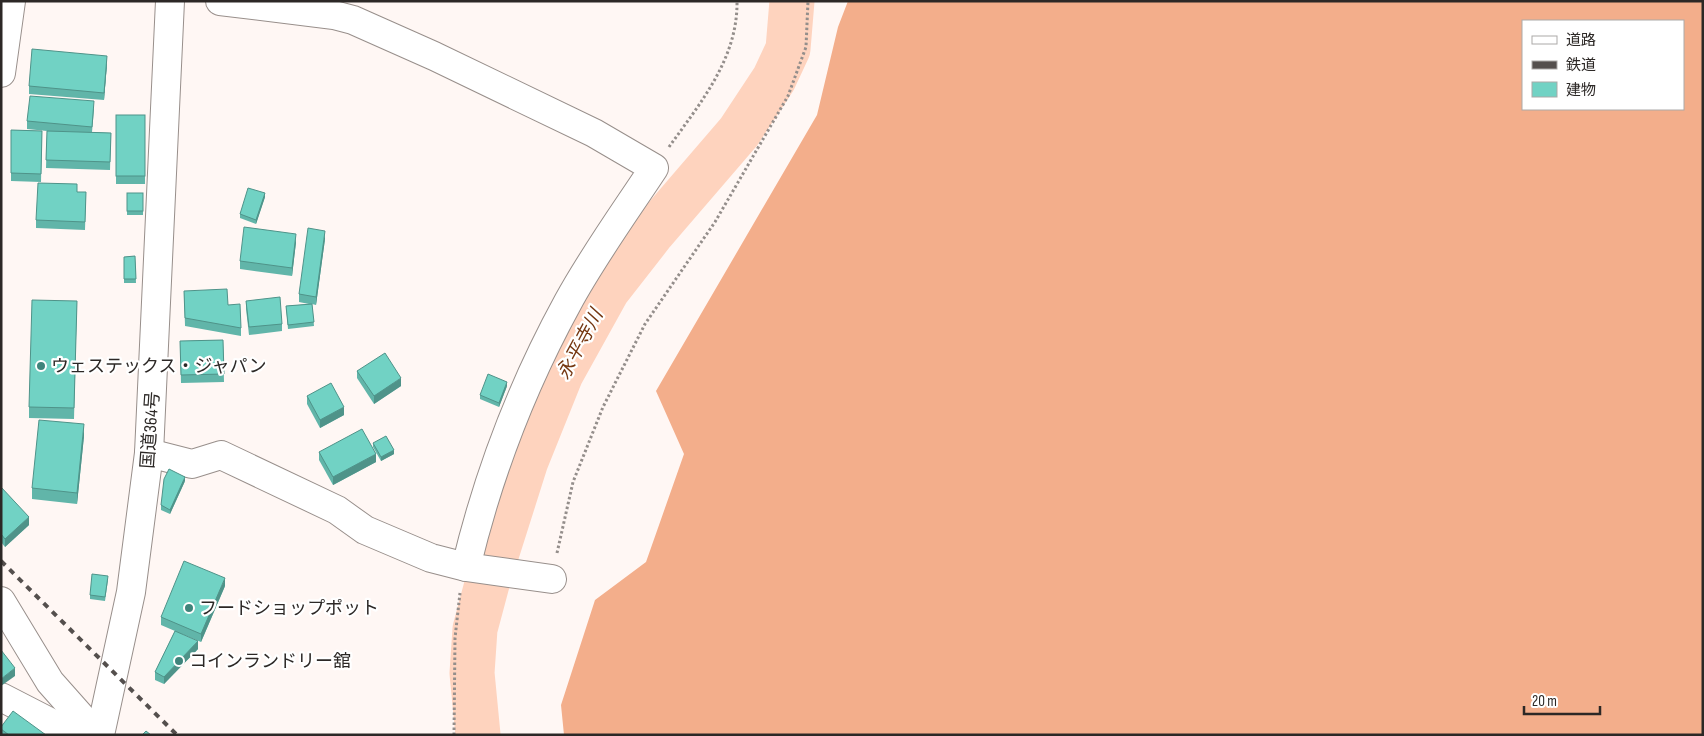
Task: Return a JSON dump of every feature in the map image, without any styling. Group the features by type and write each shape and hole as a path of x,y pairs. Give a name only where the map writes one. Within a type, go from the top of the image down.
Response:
{"main road":[{"path":"1,73 10,1"},
{"name":"国道364号","path":"99,735 131,592 149,453 170,1"},
{"path":"220,1 334,15 353,20 434,56 594,133 654,168 569,301 542,352 501,448 480,508 471,568"},
{"path":"149,453 192,464 221,455 337,510 365,530 431,558 471,568 547,578"},
{"path":"1,600 50,682 99,735"},
{"path":"1,697 69,732 87,735"}],"path":[{"path":"654,168 717,77 732,46 737,21 737,1"},
{"path":"547,578 573,482 602,407 645,324 715,222 788,96 806,47 808,1"},
{"path":"454,735 455,638 458,604 471,568"}],"shaded area":[{"path":"848,1 1703,1 1703,735 564,735 561,705 595,600 646,562 684,454 656,391 817,115 838,27"}],"building":[{"path":"32,49 107,56 104,93 29,86"},
{"path":"30,96 94,101 92,127 27,121"},
{"path":"116,115 145,115 145,176 116,176"},
{"path":"11,130 42,131 41,174 11,173"},
{"path":"47,131 111,133 110,162 46,160"},
{"path":"38,183 77,184 77,192 86,192 85,222 36,220"},
{"path":"248,188 265,193 256,220 240,214"},
{"path":"127,193 143,193 143,211 127,211"},
{"path":"244,227 296,234 292,268 240,261"},
{"path":"308,228 325,231 316,297 299,294"},
{"path":"135,256 136,279 124,279 124,257"},
{"path":"227,289 228,305 240,304 241,328 185,318 184,291"},
{"path":"280,297 282,324 249,327 246,301"},
{"path":"32,300 77,301 74,408 29,407"},
{"path":"312,304 314,322 288,325 286,306"},
{"path":"223,340 224,374 181,375 180,341"},
{"path":"385,353 401,378 374,396 357,371"},
{"path":"488,374 507,382 499,403 480,395"},
{"path":"331,383 344,407 320,420 307,396"},
{"path":"39,420 84,424 77,493 32,488"},
{"path":"362,429 376,454 333,477 319,452"},
{"path":"386,436 394,450 381,457 373,443"},
{"path":"169,469 185,477 170,510 161,505 164,479"},
{"path":"1,487 29,517 5,539 1,534"},
{"path":"184,561 225,578 201,634 161,617"},
{"path":"92,574 108,576 105,597 90,595"},
{"path":"175,631 198,641 164,677 155,672"},
{"path":"1,650 15,668 1,679"},
{"path":"13,711 46,735 9,735 1,727"},
{"path":"146,731 151,735 142,735"}],"waterway":[{"name":"永平寺川","path":"478,735 472,673 475,629 487,584 526,461 561,374 607,291 653,232 739,132 774,79 788,49 792,1"}],"railway":[{"path":"1,561 177,735"}],"place":[{"name":"ウェステックス・ジャパン","path":"41,366"},
{"name":"フードショップポット","path":"189,608"},
{"name":"コインランドリー舘","path":"179,661"}]}
